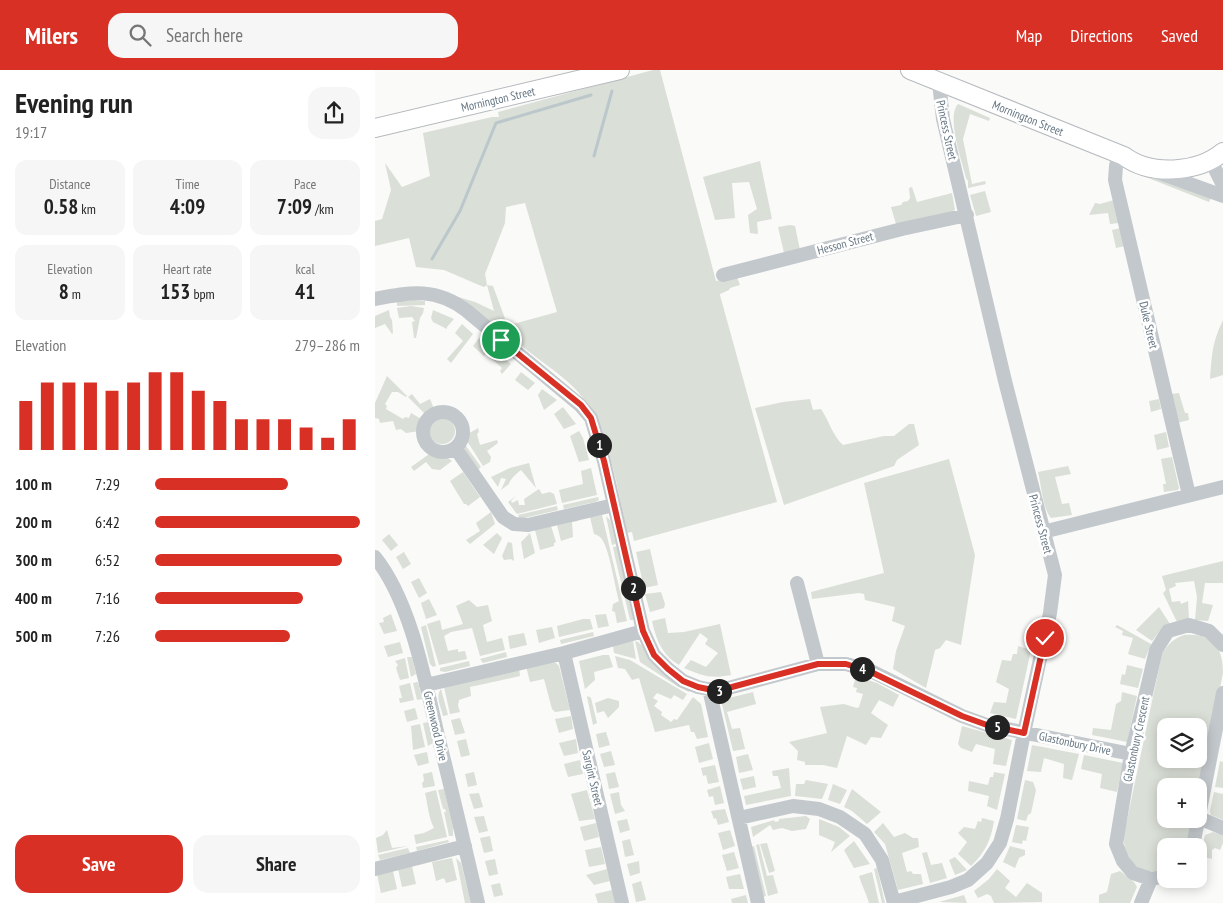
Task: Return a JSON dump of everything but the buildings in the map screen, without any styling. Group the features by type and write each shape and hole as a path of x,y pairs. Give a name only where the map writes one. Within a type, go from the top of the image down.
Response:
{"main road":[{"name":"Mornington Street","path":"375,128 620,70"},
{"name":"Mornington Street","path":"910,70 1119,154 1133,163 1145,167 1181,169 1217,156"}],"street":[{"name":"Princess Street","path":"894,902 951,887 968,880 987,863 1000,843 1007,819 1050,613 1055,575 1005,381 943,119 939,82"},
{"name":"Duke Street","path":"1119,154 1115,180 1189,495"},
{"name":"Mornington Street","path":"1217,156 1223,185"},
{"name":"Mornington Street","path":"1145,167 1223,196"},
{"name":"Hesson Street","path":"723,275 895,230 967,215"},
{"name":"Glastonbury Drive","path":"375,299 404,293 432,294 447,300 467,312 581,405 591,418 595,430 643,631 654,655 683,681 717,691 818,664 846,664 871,672 962,716 987,725 1131,754"},
{"path":"456,449 503,517 513,524 528,525 614,505"},
{"path":"1043,532 1223,487"},
{"name":"Greenwood Drive","path":"375,557 385,570 405,610 426,684 478,903"},
{"path":"797,583 818,664"},
{"name":"Glastonbury Crescent","path":"1151,879 1133,874 1123,861 1116,844 1131,754 1156,650 1168,631 1189,625 1209,631 1223,645"},
{"path":"426,684 564,653 643,631"},
{"name":"Sargint Street","path":"564,653 622,903"},
{"path":"709,689 758,903"},
{"path":"1207,778 1223,693"},
{"path":"739,818 793,806 819,808 840,817 865,834 882,860 894,902"},
{"path":"1207,821 1223,828"},
{"path":"375,868 465,846"},
{"path":"1141,903 1151,879 1157,878"}],"shaded area":[{"path":"653,70 660,70 716,281 737,277 740,285 730,288 720,295 777,502 634,541 632,532 627,533 616,478 605,441 589,407 572,386 516,341 519,339 514,334 509,336 455,296 475,302 494,311 487,285 484,287 444,270 416,267 409,238 375,246 375,221 382,219 391,190 385,163 402,187 430,176 423,133 499,117 498,112","holes":["525,203 557,312 506,326 507,324 493,286 487,285 485,274 505,223 506,207"]},
{"path":"958,104 990,118 989,121 970,114 963,139 972,184 985,181 986,184 968,188 968,181 954,129 955,110"},
{"path":"760,161 772,219 757,222 758,234 750,233 748,215 757,209 749,182 732,183 735,218 715,220 703,177"},
{"path":"1132,169 1211,198 1209,202 1133,172 1130,170"},
{"path":"912,187 917,202 952,193 955,210 942,215 896,224 891,207 908,201 910,198 909,188"},
{"path":"985,191 991,212 976,216 970,195"},
{"path":"1114,200 1119,223 1110,224 1108,213 1089,215 1095,203 1100,204"},
{"path":"795,226 800,250 784,253 778,227"},
{"path":"1121,228 1125,246 1116,248 1112,230"},
{"path":"397,301 425,301 425,305 397,306"},
{"path":"411,306 424,308 416,338 414,338 412,322 415,321 412,317 399,318 397,308"},
{"path":"389,310 392,320 392,334 385,324 375,328 375,316"},
{"path":"433,310 454,319 447,329 433,322 431,318"},
{"path":"1223,320 1223,375 1210,379 1213,349"},
{"path":"462,324 473,334 451,363 447,359 463,341 455,333"},
{"path":"479,338 491,348 484,356 473,346"},
{"path":"497,353 511,364 502,374 500,371 502,368 492,359"},
{"path":"521,372 535,383 528,390 515,380"},
{"path":"387,376 407,396 398,392 392,392 385,404 387,406 386,409 403,419 405,417 409,418 411,413 423,420 420,431 406,433 401,429 396,430 393,421 380,423 379,419 375,418 375,403"},
{"path":"542,389 557,400 544,410 538,395"},
{"path":"1179,393 1189,420 1177,423 1171,394"},
{"path":"412,394 420,404 430,399 434,409 426,415 408,397"},
{"path":"810,399 813,410 821,409 843,445 884,436 894,436 909,424 914,424 919,445 897,460 894,466 784,505 755,408"},
{"path":"1159,399 1161,409 1151,412 1149,401"},
{"path":"563,407 576,424 564,429 554,414"},
{"path":"442,418 451,422 455,431 451,440 442,444 433,440 429,431 433,422"},
{"path":"478,428 479,432 477,434 480,445 497,440 498,443 487,451 491,457 490,462 483,466 467,441 468,434"},
{"path":"579,431 589,460 579,462 570,436"},
{"path":"1166,432 1169,447 1157,450 1154,435"},
{"path":"464,438 466,446 481,467 478,470 463,447"},
{"path":"432,452 445,456 452,461 440,470 432,469 426,462 414,471 411,467"},
{"path":"1172,457 1179,488 1178,490 1164,492 1163,484 1166,484 1161,459"},
{"path":"949,459 975,555 961,645 946,640 940,648 935,650 926,688 893,669 896,651 905,626 892,621 895,607 865,600 864,594 859,593 812,599 811,592 884,573 864,483"},
{"path":"529,463 536,488 521,470 501,490 506,479 501,478 498,487 491,477 510,468"},
{"path":"1068,466 1071,474 1055,477 1062,504 1069,503 1072,515 1051,518 1044,503 1038,472"},
{"path":"591,468 597,495 562,503 559,490 583,484 581,471"},
{"path":"463,472 480,497 468,506 464,504 450,481"},
{"path":"539,489 542,494 550,492 554,494 557,504 517,514 508,502 516,496 511,501 512,503 518,500 519,505 525,505 524,499"},
{"path":"598,497 599,500 595,502 564,509 563,505"},
{"path":"557,506 558,510 520,519 518,515"},
{"path":"491,512 495,524 470,544 466,540 480,531 476,523"},
{"path":"602,515 627,621 617,623 615,612 612,611 613,604 619,601 606,546 599,536 594,534 590,517"},
{"path":"606,516 610,520 616,544 612,545"},
{"path":"578,520 572,522 573,537 561,541 557,525"},
{"path":"551,526 556,542 554,546 540,550 535,530"},
{"path":"497,533 502,538 494,554 483,545"},
{"path":"530,533 535,553 524,559 521,542"},
{"path":"389,534 398,545 391,551 382,540"},
{"path":"508,542 512,543 514,561 511,559 504,560 502,556"},
{"path":"617,546 634,620 630,620 615,557 613,547"},
{"path":"650,549 658,585 644,588 636,552"},
{"path":"404,552 411,564 403,569 396,557"},
{"path":"1223,561 1223,583 1205,583 1202,603 1213,605 1208,621 1195,620 1197,597 1194,581 1175,583 1176,586 1169,589 1172,602 1180,601 1181,604 1188,601 1189,619 1177,622 1163,593 1166,590 1162,576"},
{"path":"419,578 427,593 419,598 411,582"},
{"path":"661,592 665,604 664,608 650,612 645,594"},
{"path":"429,599 437,615 426,619 421,603"},
{"path":"469,600 477,607 488,605 492,621 483,625 487,642 502,638 505,650 480,656 472,628 451,632 444,636 448,651 458,649 458,652 465,651 467,659 439,665 427,624 440,620 442,630 463,624 456,606"},
{"path":"1159,607 1170,624 1160,631 1152,641 1136,630"},
{"path":"391,614 397,631 384,634 379,623 384,622 383,618"},
{"path":"606,614 609,626 598,628 595,615"},
{"path":"665,618 668,633 684,632 720,624 731,675 707,676 684,668 691,660 706,667 718,653 705,644 708,639 700,633 679,665 673,661 661,646 652,621"},
{"path":"590,619 593,629 559,637 557,626"},
{"path":"426,625 436,666 433,667 430,664 421,627"},
{"path":"1117,625 1151,644 1145,659 1128,654 1133,638 1122,635 1123,631 1115,627"},
{"path":"552,627 555,638 539,643 536,630"},
{"path":"593,632 594,636 561,644 560,640"},
{"path":"524,633 527,645 510,649 508,636"},
{"path":"1184,635 1202,636 1209,639 1214,643 1221,655 1223,673 1207,752 1207,718 1157,718 1157,768 1204,768 1202,778 1157,778 1157,828 1191,828 1189,838 1157,838 1157,871 1149,871 1142,869 1132,861 1125,848 1123,839 1162,654 1171,642"},
{"path":"633,641 636,659 614,653 613,645"},
{"path":"635,641 690,689 689,692 640,662"},
{"path":"400,642 403,653 388,657 384,646"},
{"path":"1018,646 1031,650 1016,719 990,713 994,702 1006,703 1009,689 996,682 1002,660 1011,661 1013,654 1017,654"},
{"path":"506,652 507,657 483,663 480,659"},
{"path":"609,655 613,667 594,672 595,680 585,689 579,661"},
{"path":"615,656 630,660 687,694 683,700 674,695 671,699 657,693 653,698 658,701 654,706 662,712 661,715 671,722 674,719 677,720 693,697 701,704 708,737 697,739 694,732 691,732 689,725 655,732 639,678 632,680 625,669 618,668"},
{"path":"407,657 412,657 416,674 411,677"},
{"path":"405,658 409,678 400,680 396,668 398,665 395,661"},
{"path":"469,661 470,666 445,672 440,671 440,668"},
{"path":"555,662 559,666 570,710 555,712 552,709 544,679 530,682 526,666"},
{"path":"1127,665 1143,669 1138,688 1120,684 1122,674 1125,675"},
{"path":"519,668 520,676 470,687 471,696 459,700 460,712 450,714 444,687"},
{"path":"856,676 877,683 899,695 893,707 879,700 871,713 888,725 881,738 871,737 866,745 847,736 837,768 823,765 805,765 805,762 797,760 798,751 789,742 827,733 820,707 844,704 859,707 863,694 856,692 857,688 853,687"},
{"path":"418,682 422,699 417,700 413,683"},
{"path":"410,683 414,700 400,703 399,698 402,698 399,686"},
{"path":"441,689 448,715 443,716 438,698"},
{"path":"753,692 756,704 727,712 732,729 740,728 745,749 733,751 721,700"},
{"path":"1122,692 1137,696 1127,742 1092,735 1093,728 1111,730 1116,704 1121,701"},
{"path":"587,697 591,698 597,723 593,725"},
{"path":"608,698 619,701 619,707 608,718 604,711 597,713 595,703"},
{"path":"415,708 418,719 407,722 404,711"},
{"path":"571,716 573,729 559,733 555,719"},
{"path":"460,718 465,733 455,735 451,720"},
{"path":"428,722 433,743 428,746 423,723"},
{"path":"420,724 425,747 413,750 411,726"},
{"path":"962,726 1012,740 1006,766 993,764 995,749 976,744 972,752 961,748 958,744"},
{"path":"606,732 610,745 599,748 596,734"},
{"path":"466,739 470,755 461,757 457,741"},
{"path":"576,739 578,753 564,756 559,743"},
{"path":"709,743 713,759 699,763 695,747"},
{"path":"1032,745 1079,754 1072,780 1063,778 1064,764 1044,758 1041,772 1027,771"},
{"path":"611,751 615,765 604,767 600,754"},
{"path":"427,752 429,763 418,766 414,755"},
{"path":"748,754 753,770 739,773 736,757"},
{"path":"1084,755 1123,763 1117,792 1100,788 1102,774 1081,769"},
{"path":"580,760 583,774 568,777 564,764"},
{"path":"1220,761 1223,762 1223,788 1215,787"},
{"path":"715,765 719,782 708,784 706,775 703,776 701,768"},
{"path":"789,768 791,796 746,805 744,796 781,788 778,776 773,776 772,771"},
{"path":"432,772 435,786 423,788 423,774"},
{"path":"474,772 477,785 468,787 465,774"},
{"path":"615,772 619,787 609,789 606,774"},
{"path":"994,772 1005,774 997,810 987,806 989,796 968,791 969,781 988,785 990,777 993,777"},
{"path":"754,776 756,787 743,790 740,779"},
{"path":"806,780 828,784 822,799 795,796 796,784 804,784"},
{"path":"1025,780 1033,782 1036,790 1031,813 1026,821 1017,819"},
{"path":"833,784 847,790 840,804 828,800"},
{"path":"720,786 724,803 715,805 713,796 709,797 707,790"},
{"path":"444,789 453,827 453,836 449,836 444,812 446,812 443,809 438,790"},
{"path":"852,789 881,812 867,824 852,811 844,807"},
{"path":"436,790 447,837 416,844 414,835 434,828 429,815 425,793"},
{"path":"587,790 595,819 579,821 571,794"},
{"path":"619,792 621,805 625,811 615,814 610,794"},
{"path":"1214,792 1223,794 1223,820 1211,815 1210,811"},
{"path":"479,793 483,807 474,809 469,794"},
{"path":"725,809 729,822 718,825 711,811"},
{"path":"484,816 488,831 479,833 474,817"},
{"path":"806,816 810,819 806,829 792,831 782,828 773,830 770,825 753,837 751,827 774,820 775,822 779,821 779,819"},
{"path":"982,818 994,821 993,828 984,851 971,866 958,854 967,842 958,833 964,827 975,829 978,821 981,822"},
{"path":"627,819 630,830 620,833 617,821"},
{"path":"819,819 839,827 850,836 831,852 835,842 819,835"},
{"path":"596,823 599,837 584,841 580,827"},
{"path":"883,823 894,837 905,833 913,838 918,838 919,847 902,853 907,872 911,871 913,874 921,874 923,884 898,890 885,844 874,832"},
{"path":"1016,825 1029,827 1026,841 1023,840 1022,844 1012,842"},
{"path":"387,830 392,848 408,846 378,853 376,838 383,835"},
{"path":"730,830 735,846 723,850 718,833"},
{"path":"1213,832 1223,835 1223,843 1220,850 1215,848 1212,850 1212,859 1207,858 1207,838 1204,838 1205,835"},
{"path":"490,836 493,851 484,853 480,838"},
{"path":"630,839 634,855 625,857 622,841"},
{"path":"448,840 449,842 417,851 416,847"},
{"path":"854,841 870,864 854,868 844,850"},
{"path":"767,843 775,871 769,873 760,844"},
{"path":"759,844 767,876 773,875 778,893 768,896 756,845"},
{"path":"754,846 766,896 763,897 751,847"},
{"path":"1010,846 1025,850 1025,855 1019,858 1015,868 1003,862"},
{"path":"601,847 605,864 589,867 585,850"},
{"path":"408,848 410,853 380,860 378,855"},
{"path":"734,852 739,868 727,871 722,855"},
{"path":"927,852 931,865 942,863 947,878 930,883 922,853"},
{"path":"955,857 967,870 955,875 949,860"},
{"path":"452,858 457,880 446,883 444,878 436,881 432,862"},
{"path":"456,858 461,863 471,903 465,903"},
{"path":"495,859 498,874 489,876 485,861"},
{"path":"639,861 640,873 630,876 627,864"},
{"path":"412,866 416,884 402,887 398,869"},
{"path":"877,868 885,903 882,903 874,869"},
{"path":"607,869 610,881 594,885 586,875"},
{"path":"997,869 1010,881 1005,888 1016,897 1027,883 1042,893 1042,902 994,903 991,896 987,894 978,898 974,891 989,879"},
{"path":"393,871 397,889 381,893 377,874"},
{"path":"1120,871 1134,882 1137,887 1130,903 1099,903 1099,895 1107,892 1111,874"},
{"path":"872,872 879,903 869,903 859,876"},
{"path":"740,874 744,889 729,889 726,877"},
{"path":"641,881 646,900 636,902 632,884"},
{"path":"500,883 503,895 494,897 491,885"},
{"path":"612,890 615,903 598,903 595,894"},
{"path":"746,895 748,903 732,903 731,899"},
{"path":"964,895 967,903 939,902"}],"waterway":[{"path":"594,156 612,91"},
{"path":"432,259 460,211 496,123 591,95"}],"route":[{"path":"501,340 581,405 591,418 604,461 643,631 654,655 683,681 698,687 717,691 818,664 846,664 871,672 962,716 987,725 1024,733 1045,638"}]}
